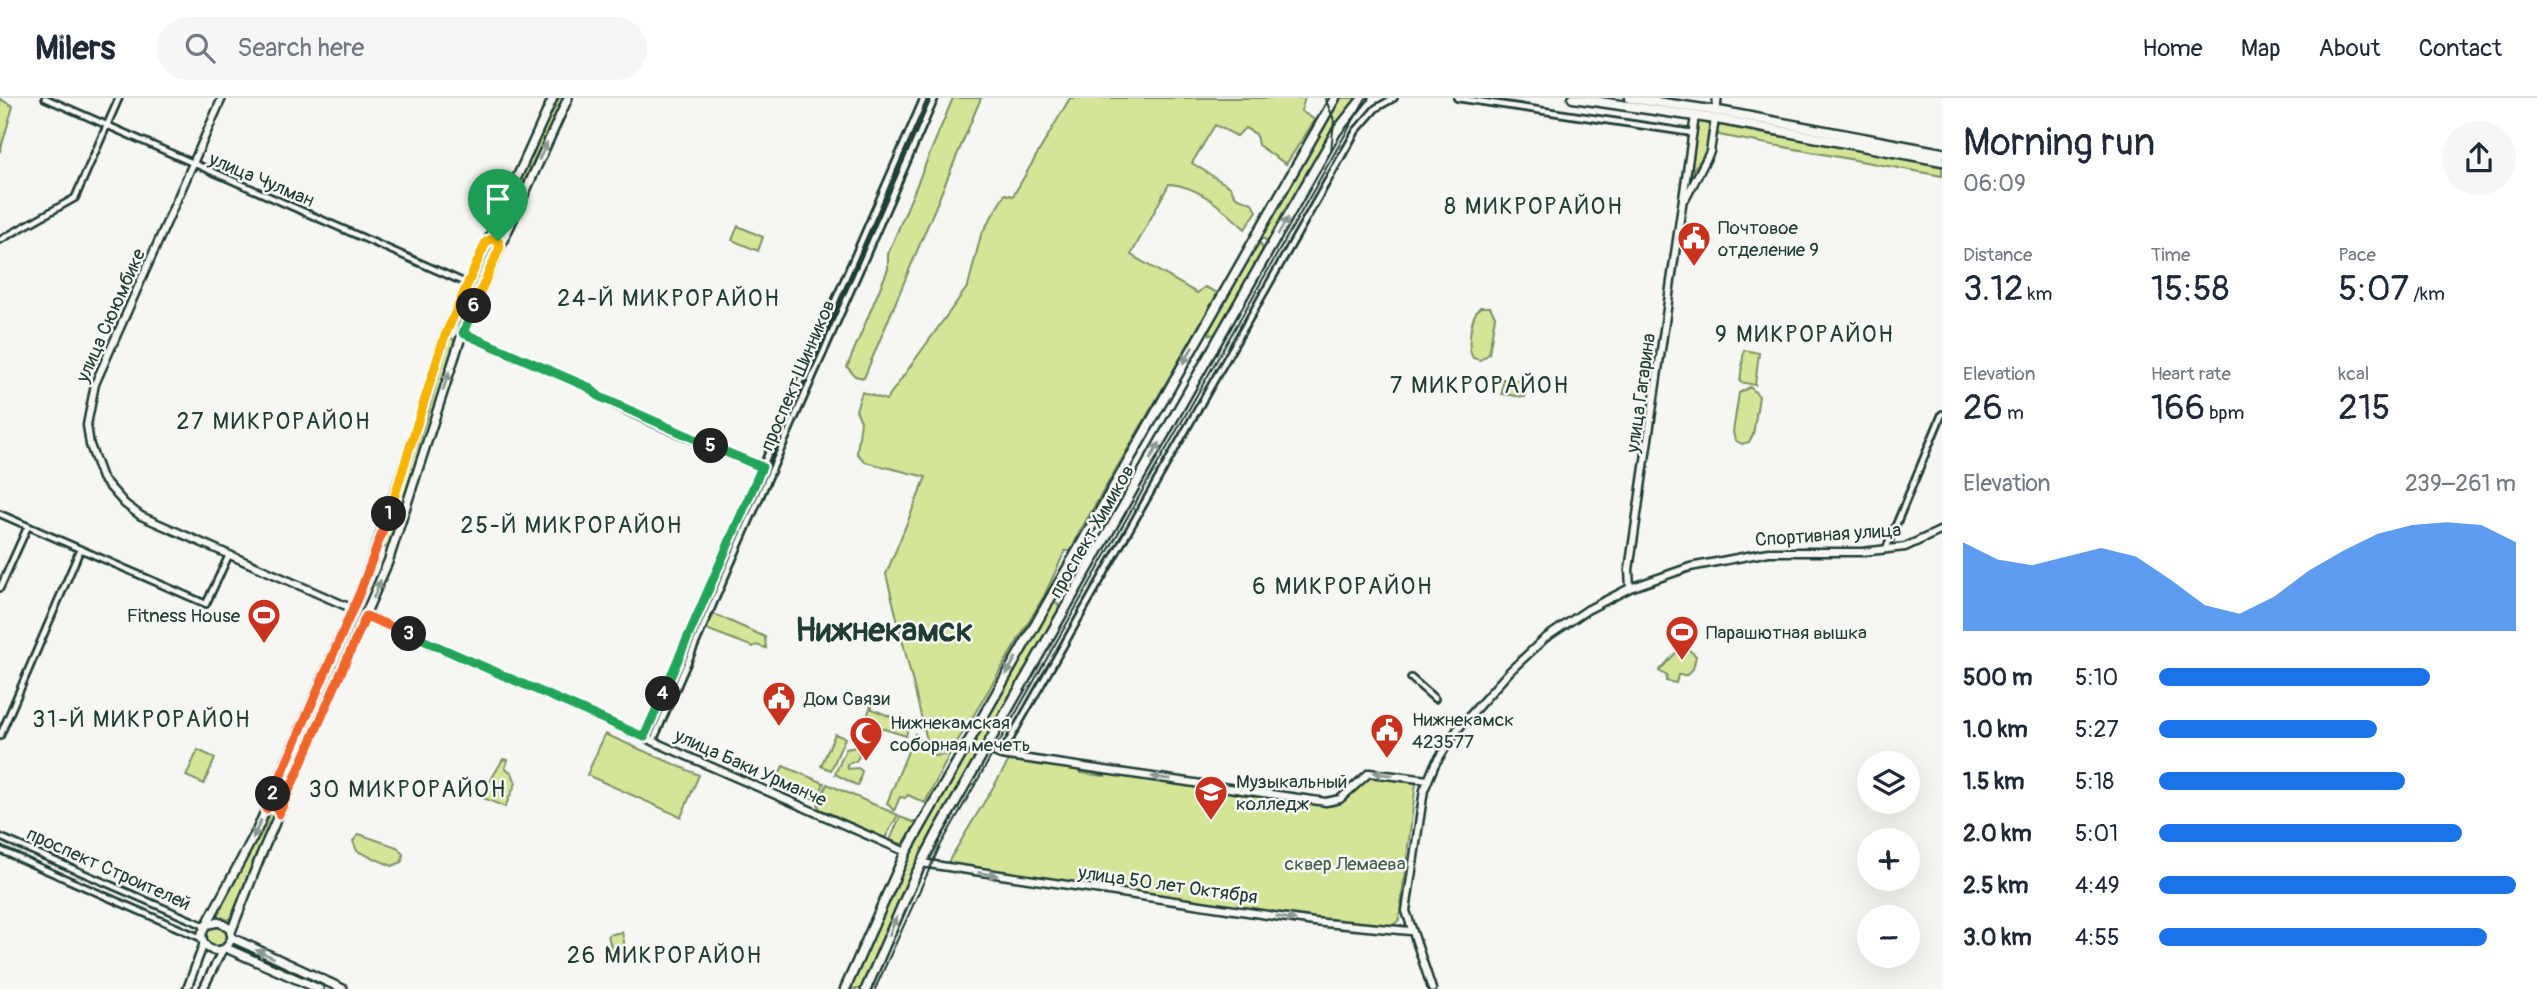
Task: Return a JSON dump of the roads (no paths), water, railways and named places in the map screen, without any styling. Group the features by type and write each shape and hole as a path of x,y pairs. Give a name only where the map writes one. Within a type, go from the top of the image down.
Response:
{"main road":[{"path":"319,989 224,949 213,951 203,942 207,925 266,809 353,609 374,557 449,326 553,98"},
{"path":"224,949 388,562 463,333 568,98"},
{"name":"проспект Химиков","path":"845,989 906,852 1335,98"},
{"name":"проспект Химиков","path":"866,989 921,863 1336,132 1363,98"},
{"path":"1573,98 1695,112 1942,153"},
{"path":"1630,98 1695,112"},
{"name":"улица Гагарина","path":"1695,112 1697,98"},
{"name":"улица Гагарина","path":"1715,115 1717,98"},
{"path":"1715,115 1942,161"},
{"path":"487,240 496,239 500,247"},
{"path":"1249,248 1262,242 1267,246 1267,253"},
{"path":"1206,325 1205,333 1209,338 1221,335"},
{"path":"449,326 452,334 463,333"},
{"path":"374,557 384,553 388,562"},
{"path":"1045,607 1051,602 1059,602 1060,617"},
{"name":"улица Баки Урманче","path":"353,609 366,616"},
{"path":"334,653 337,663 347,660"},
{"path":"266,809 275,804 279,814"},
{"path":"207,925 222,923 231,935 343,989"}],"street":[{"name":"улица Чулман","path":"45,98 468,284"},
{"path":"0,240 75,198 119,98"},
{"name":"улица Сююмбике","path":"222,98 98,377 87,431 93,457 102,478 125,504 141,516 353,609"},
{"name":"проспект Шинников","path":"644,737 925,98"},
{"name":"проспект Шинников","path":"653,741 934,98"},
{"path":"1001,755 1356,131 1376,108 1394,98"},
{"path":"1457,98 1693,133"},
{"name":"улица Гагарина","path":"1630,588 1629,570 1695,112"},
{"name":"улица Гагарина","path":"1684,202 1710,152 1715,115"},
{"path":"1688,166 1691,173 1703,167"},
{"path":"463,333 588,387 600,397 646,418 762,467"},
{"path":"1886,550 1942,414"},
{"path":"0,514 93,557 206,604 229,555"},
{"path":"0,588 28,526"},
{"name":"Спортивная улица","path":"1432,989 1410,931 1406,902 1428,780 1457,730 1517,664 1560,627 1630,588 1689,567 1758,553 1886,550 1920,542 1942,530"},
{"path":"0,736 80,550"},
{"name":"улица Баки Урманче","path":"366,616 906,852"},
{"path":"1411,678 1435,699"},
{"path":"986,749 1001,755 1326,802 1340,799 1369,773 1428,780"},
{"name":"проспект Строителей","path":"0,836 207,925"},
{"name":"проспект Строителей","path":"0,850 177,926 203,942"},
{"name":"улица 50 лет Октября","path":"921,863 1314,922 1410,931"},
{"path":"187,989 203,942"},
{"path":"203,989 224,949"}],"tram line":[{"path":"1325,98 1334,120 1331,152"},
{"path":"875,989 939,848 1366,98"}],"place":[{"name":"Почтовое отделение 9","path":"1694,268"},
{"name":"Fitness House","path":"264,645"},
{"name":"Парашютная вышка","path":"1682,662"},
{"name":"Дом Связи","path":"779,728"},
{"name":"Нижнекамск 423577","path":"1387,760"},
{"name":"Нижнекамская соборная мечеть","path":"866,763"},
{"name":"Музыкальный колледж","path":"1211,822"}],"district":[{"name":"8 МИКРОРАЙОН","path":"1534,206"},
{"name":"24-Й МИКРОРАЙОН","path":"669,298"},
{"name":"9 МИКРОРАЙОН","path":"1805,334"},
{"name":"7 МИКРОРАЙОН","path":"1480,385"},
{"name":"27 МИКРОРАЙОН","path":"274,421"},
{"name":"25-Й МИКРОРАЙОН","path":"572,525"},
{"name":"6 МИКРОРАЙОН","path":"1343,586"},
{"name":"Нижнекамск","path":"884,629"},
{"name":"31-Й МИКРОРАЙОН","path":"142,719"},
{"name":"30 МИКРОРАЙОН","path":"408,789"},
{"name":"26 МИКРОРАЙОН","path":"665,955"}],"park label":[{"name":"сквер Лемаева","path":"1345,863"}]}
